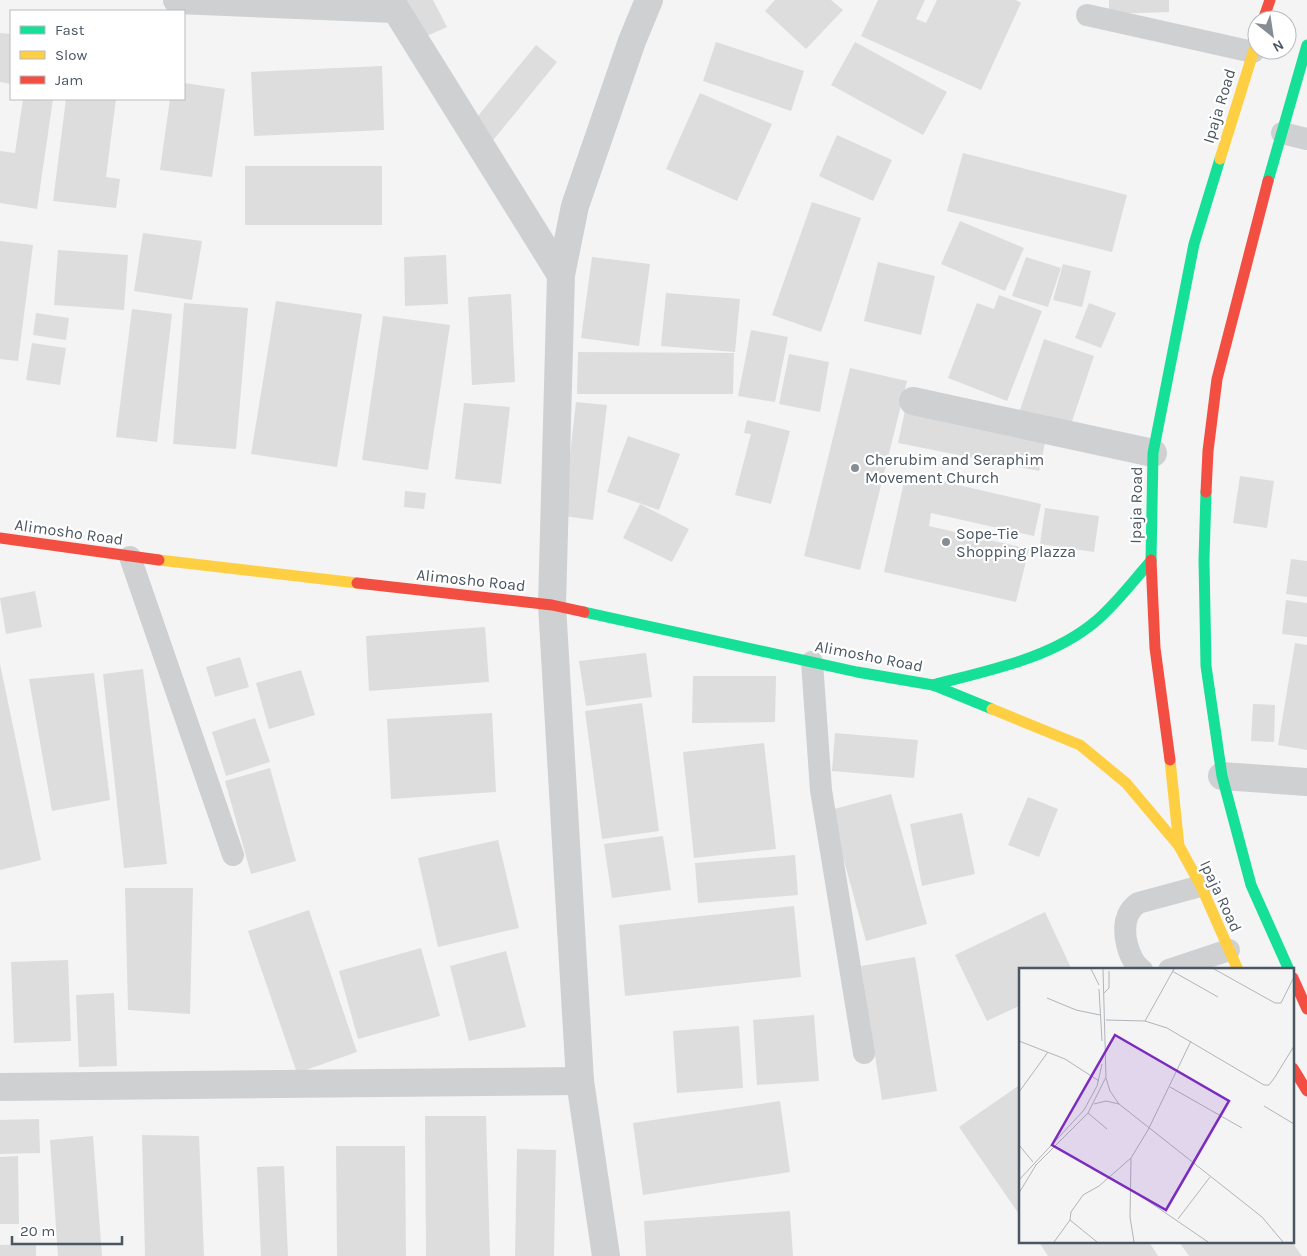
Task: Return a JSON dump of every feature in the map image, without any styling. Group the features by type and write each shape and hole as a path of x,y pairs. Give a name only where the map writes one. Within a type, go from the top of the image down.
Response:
{"main road":[{"name":"Ipaja Road","path":"1288,968 1251,885 1222,776 1206,666 1204,560 1208,451 1217,379 1262,204 1307,45"},
{"name":"Ipaja Road","path":"1234,960 1202,886 1179,846 1155,648 1151,561 1154,453 1194,244 1251,60"},
{"name":"Alimosho Road","path":"0,538 130,557 552,605 857,672 933,685 1080,746 1126,783 1179,846"},
{"name":"Alimosho Road","path":"933,685 1022,660 1065,643 1096,621 1151,561"},
{"path":"1294,980 1307,1009"},
{"path":"1294,1070 1307,1091"}],"street":[{"path":"177,0 392,5 561,275"},
{"path":"606,1256 580,1081 552,605 561,275 575,206 629,50 649,0"},
{"path":"913,401 1154,453"},
{"path":"1222,776 1307,782"},
{"path":"0,1087 580,1081"}],"lane":[{"path":"1087,15 1247,45"},
{"path":"1282,133 1307,139"},
{"path":"130,557 233,855"},
{"path":"812,662 821,790 864,1053"},
{"path":"1140,968 1134,960 1126,936 1128,915 1133,908 1138,903 1202,886"},
{"path":"1182,968 1234,960"}],"building":[{"path":"400,0 433,0 447,27 420,39"},
{"path":"775,0 831,0 843,10 806,49 765,11"},
{"path":"878,0 925,0 916,19 926,23 937,0 1016,0 1021,3 981,90 861,36"},
{"path":"1109,0 1169,0 1169,12 1109,14"},
{"path":"0,33 10,34 10,84 0,82"},
{"path":"716,42 804,71 791,111 703,81"},
{"path":"855,42 947,92 923,135 831,85"},
{"path":"536,45 557,62 490,144 469,127"},
{"path":"382,66 384,130 254,136 251,72"},
{"path":"185,83 225,89 212,177 160,170 170,100 185,100"},
{"path":"700,93 772,124 737,201 666,169"},
{"path":"23,100 53,100 37,209 0,203 0,151 15,153"},
{"path":"66,100 116,100 106,177 120,179 116,208 53,201"},
{"path":"837,135 892,160 873,201 819,176"},
{"path":"963,153 1127,195 1112,252 947,211"},
{"path":"245,166 382,166 382,225 245,225"},
{"path":"812,202 861,218 821,332 772,315"},
{"path":"960,221 1024,248 1005,291 941,264"},
{"path":"143,233 202,241 192,300 134,291"},
{"path":"0,241 33,245 18,361 0,359"},
{"path":"58,250 128,255 124,310 54,305"},
{"path":"446,255 448,304 405,306 404,257"},
{"path":"592,257 650,264 639,346 581,338"},
{"path":"1026,257 1061,268 1048,307 1012,296"},
{"path":"878,262 935,276 921,335 864,321"},
{"path":"1063,264 1091,271 1082,307 1053,300"},
{"path":"666,293 740,299 735,352 661,346"},
{"path":"511,294 515,382 472,385 468,297"},
{"path":"999,295 1042,311 1007,401 948,378 977,303 994,309"},
{"path":"276,301 362,314 337,467 251,454"},
{"path":"184,303 248,308 236,449 173,444"},
{"path":"1089,303 1116,313 1101,348 1075,338"},
{"path":"132,309 172,314 157,442 116,437"},
{"path":"36,313 69,318 66,340 33,335"},
{"path":"383,316 450,325 428,470 362,460"},
{"path":"751,330 788,337 775,402 738,396"},
{"path":"1044,339 1094,356 1068,433 1018,416"},
{"path":"32,343 66,348 60,385 26,380"},
{"path":"578,352 734,353 733,394 577,394"},
{"path":"789,354 829,362 820,412 779,404"},
{"name":"Cherubim and Seraphim Movement Church","path":"850,368 907,381 860,570 804,556"},
{"path":"576,402 607,405 593,520 563,516"},
{"path":"464,403 510,407 501,484 455,479"},
{"path":"906,406 1047,434 1039,471 898,443"},
{"path":"747,420 790,431 771,504 735,495 751,434 744,433"},
{"path":"628,436 680,454 659,510 607,492"},
{"name":"Sope-Tie Shopping Plazza","path":"906,473 1041,504 1034,536 931,513 929,526 1029,549 1016,602 884,572"},
{"path":"1240,476 1274,481 1267,528 1233,523"},
{"path":"405,491 426,493 424,509 404,507"},
{"path":"640,504 689,529 672,562 623,538"},
{"path":"1045,508 1099,516 1094,552 1040,544"},
{"path":"1291,559 1307,561 1307,597 1286,594"},
{"path":"35,591 42,627 6,634 0,598"},
{"path":"1286,600 1307,603 1307,637 1282,634"},
{"path":"485,627 489,682 369,691 366,636"},
{"path":"1295,643 1307,645 1307,750 1278,745"},
{"path":"646,653 652,697 586,706 579,661"},
{"path":"240,657 249,687 215,697 206,667"},
{"path":"0,664 41,860 0,870"},
{"path":"143,669 167,864 124,868 103,674"},
{"path":"301,670 315,715 269,729 256,683"},
{"path":"94,673 110,800 52,811 29,679"},
{"path":"693,676 776,676 775,722 692,723"},
{"path":"642,703 659,831 602,839 585,711"},
{"path":"1253,704 1275,705 1274,742 1251,741"},
{"path":"492,713 496,792 391,799 387,719"},
{"path":"255,718 270,762 226,776 212,732"},
{"path":"835,733 918,740 914,778 832,771"},
{"path":"764,743 776,849 694,858 683,752"},
{"path":"270,768 296,861 251,874 225,781"},
{"path":"891,794 927,924 866,941 830,810"},
{"path":"1028,797 1058,809 1039,857 1008,845"},
{"path":"962,813 975,874 922,886 910,824"},
{"path":"663,836 671,890 612,898 604,844"},
{"path":"498,840 519,928 438,947 418,858"},
{"path":"795,855 798,895 698,903 695,863"},
{"path":"125,888 193,888 190,1014 128,1010"},
{"path":"794,906 801,977 625,996 619,925"},
{"path":"309,910 357,1052 297,1073 248,931"},
{"path":"1045,912 1071,968 1019,968 1019,1006 987,1021 955,955"},
{"path":"421,948 440,1016 358,1039 339,971"},
{"path":"506,951 526,1027 469,1041 450,966"},
{"path":"915,957 937,1091 882,1100 861,966"},
{"path":"68,960 71,1041 14,1043 11,962"},
{"path":"114,993 117,1066 79,1067 76,995"},
{"path":"814,1015 819,1081 757,1085 753,1020"},
{"path":"739,1026 743,1088 677,1093 673,1031"},
{"path":"1019,1085 1019,1214 959,1127"},
{"path":"780,1101 790,1172 643,1195 633,1123"},
{"path":"425,1116 486,1116 490,1256 426,1256"},
{"path":"39,1119 40,1153 0,1154 0,1120"},
{"path":"142,1135 199,1136 204,1256 145,1256"},
{"path":"93,1136 102,1256 58,1256 50,1140"},
{"path":"336,1146 405,1146 406,1256 337,1256"},
{"path":"517,1149 556,1150 554,1256 515,1256"},
{"path":"18,1156 19,1224 0,1224 0,1157"},
{"path":"284,1166 288,1256 261,1256 257,1167"},
{"path":"790,1211 793,1256 646,1256 644,1221"},
{"path":"36,1244 36,1256 0,1256 0,1245"},
{"path":"1040,1244 1150,1244 1158,1256 1048,1256"},
{"path":"1180,1244 1293,1244 1302,1256 1189,1256"}],"traffic: fast":[{"path":"1268,181 1307,45"},
{"path":"1151,560 1153,453 1194,244 1220,159"},
{"path":"1206,492 1204,560 1206,666 1222,776 1251,885 1288,968"},
{"path":"933,685 1019,662 1059,645 1078,634 1104,614 1151,561"},
{"path":"584,612 857,672 933,685 992,709"}],"traffic: slow":[{"path":"1220,159 1251,60"},
{"path":"159,560 357,583"},
{"path":"992,709 1080,745 1126,783 1179,846"},
{"path":"1170,760 1179,846 1201,886 1237,968"}],"traffic: jam":[{"path":"1266,10 1270,0"},
{"path":"1206,492 1208,451 1217,379 1268,181"},
{"path":"0,538 159,560"},
{"path":"1151,560 1155,648 1170,760"},
{"path":"357,583 552,605 584,612"},
{"path":"1294,980 1307,1009"},
{"path":"1294,1070 1307,1091"}],"place":[{"name":"Cherubim and Seraphim Movement Church","path":"855,468"},
{"name":"Sope-Tie Shopping Plazza","path":"946,542"}]}
